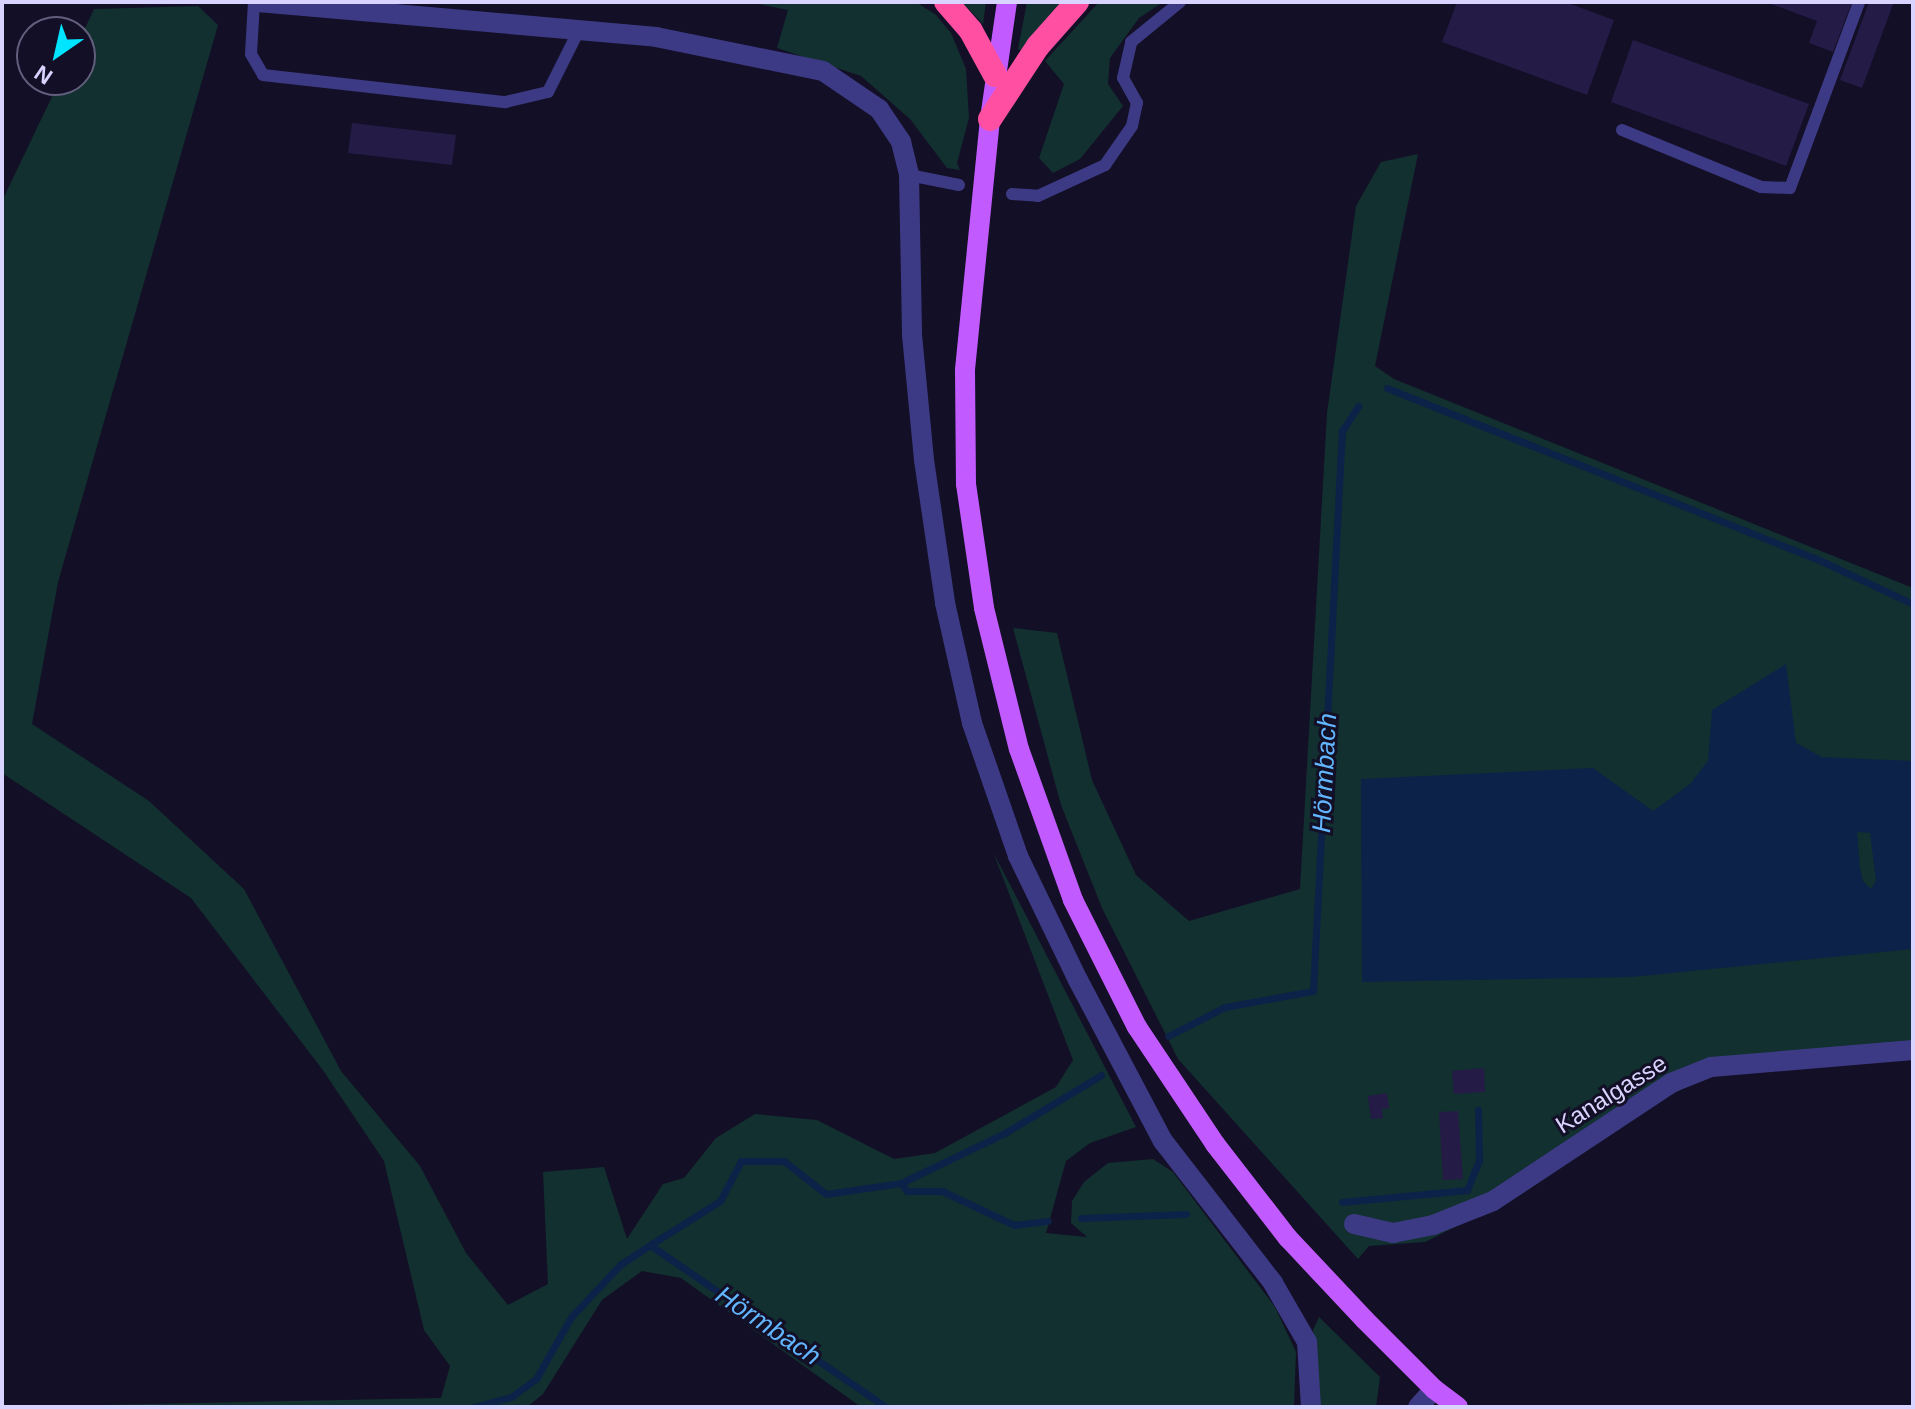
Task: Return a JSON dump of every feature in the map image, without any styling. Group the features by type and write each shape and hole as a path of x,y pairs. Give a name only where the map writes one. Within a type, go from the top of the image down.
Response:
{"highway":[{"path":"946,2 971,31 995,75"},
{"path":"990,119 1038,46 1077,2"}],"main road":[{"path":"1007,2 995,75 965,370 966,484 984,608 1024,762 1073,900 1137,1027 1215,1144 1288,1238 1434,1389 1458,1407"}],"street":[{"path":"256,2 656,37 823,71 879,109 901,142 909,175 912,335 924,460 945,603 972,723 1018,856 1078,980 1163,1141 1273,1283 1307,1342 1311,1407"},
{"name":"Kanalgasse","path":"1354,1224 1393,1233 1433,1225 1493,1201 1671,1083 1711,1067 1913,1050"},
{"path":"1418,1407 1434,1389"}],"lane":[{"path":"256,2 250,23 251,54 263,75 505,102 548,92 579,30"},
{"path":"1012,194 1038,196 1105,165 1132,126 1137,103 1123,78 1131,42 1180,2"},
{"path":"1622,130 1761,187 1790,188 1859,2"},
{"path":"909,175 959,185"}],"green space":[{"path":"749,2 916,2 936,15 951,33 966,69 969,118 957,163 960,170 947,168 910,119 861,76 777,48 788,10"},
{"path":"962,2 986,2 983,24"},
{"path":"1027,2 1064,2 1023,51 1018,49"},
{"path":"1099,2 1163,2 1139,18 1110,58 1108,84 1123,106 1080,159 1053,173 1039,158 1064,84 1045,61"},
{"path":"198,6 218,25 58,582 32,724 149,801 244,889 341,1071 420,1166 466,1253 508,1305 548,1284 543,1172 604,1167 627,1239 663,1184 684,1178 716,1138 755,1114 817,1120 894,1159 935,1153 1056,1087 1073,1060 993,852 1136,1127 1090,1143 1066,1161 1046,1233 1087,1237 1071,1223 1072,1201 1084,1182 1108,1163 1153,1159 1173,1172 1275,1307 1296,1352 1294,1407 861,1407 681,1278 642,1271 602,1300 543,1394 527,1407 3,1407 441,1398 450,1366 424,1330 384,1161 322,1069 191,898 2,773 2,201 52,96 96,96 96,16 91,16 94,9"},
{"path":"1418,154 1375,366 1394,379 1913,588 1913,1055 1716,1073 1662,1099 1523,1193 1425,1242 1369,1246 1358,1259 1178,1059 1102,908 1061,805 1013,628 1057,633 1092,780 1136,875 1189,921 1300,889 1327,413 1356,206 1381,162"},
{"path":"1319,1317 1380,1377 1376,1407 1319,1407 1313,1330"}],"water":[{"path":"1786,664 1796,743 1822,757 1913,761 1913,949 1632,977 1362,982 1361,779 1593,768 1653,811 1690,784 1708,761 1712,710","holes":["1857,832 1870,833 1876,881 1871,889 1863,881"]}],"building":[{"path":"1457,2 1565,2 1614,20 1587,95 1442,42"},
{"path":"1766,2 1852,2 1833,52 1809,43 1817,21"},
{"path":"1869,2 1894,2 1862,88 1840,80"},
{"path":"1633,40 1809,104 1786,166 1611,102"},
{"path":"352,123 456,135 452,165 348,153"},
{"path":"1484,1068 1485,1092 1454,1094 1452,1071"},
{"path":"1387,1093 1389,1108 1382,1109 1383,1118 1371,1119 1368,1096"},
{"path":"1458,1111 1463,1179 1443,1180 1439,1112"}],"waterway":[{"name":"Hörmbach","path":"1387,388 1815,558 1913,604"},
{"name":"Hörmbach","path":"1168,1036 1225,1007 1313,991 1342,431 1358,406"},
{"name":"Hörmbach","path":"650,1245 720,1201 741,1161 784,1161 826,1194 901,1183 1005,1133 1101,1075"},
{"path":"1342,1202 1467,1190 1479,1161 1478,1110"},
{"path":"901,1183 907,1191 942,1191 1014,1225 1048,1221"},
{"path":"1081,1218 1186,1214"},
{"name":"Hörmbach","path":"474,1407 511,1397 536,1379 571,1317 621,1264 650,1245 886,1407"}]}
